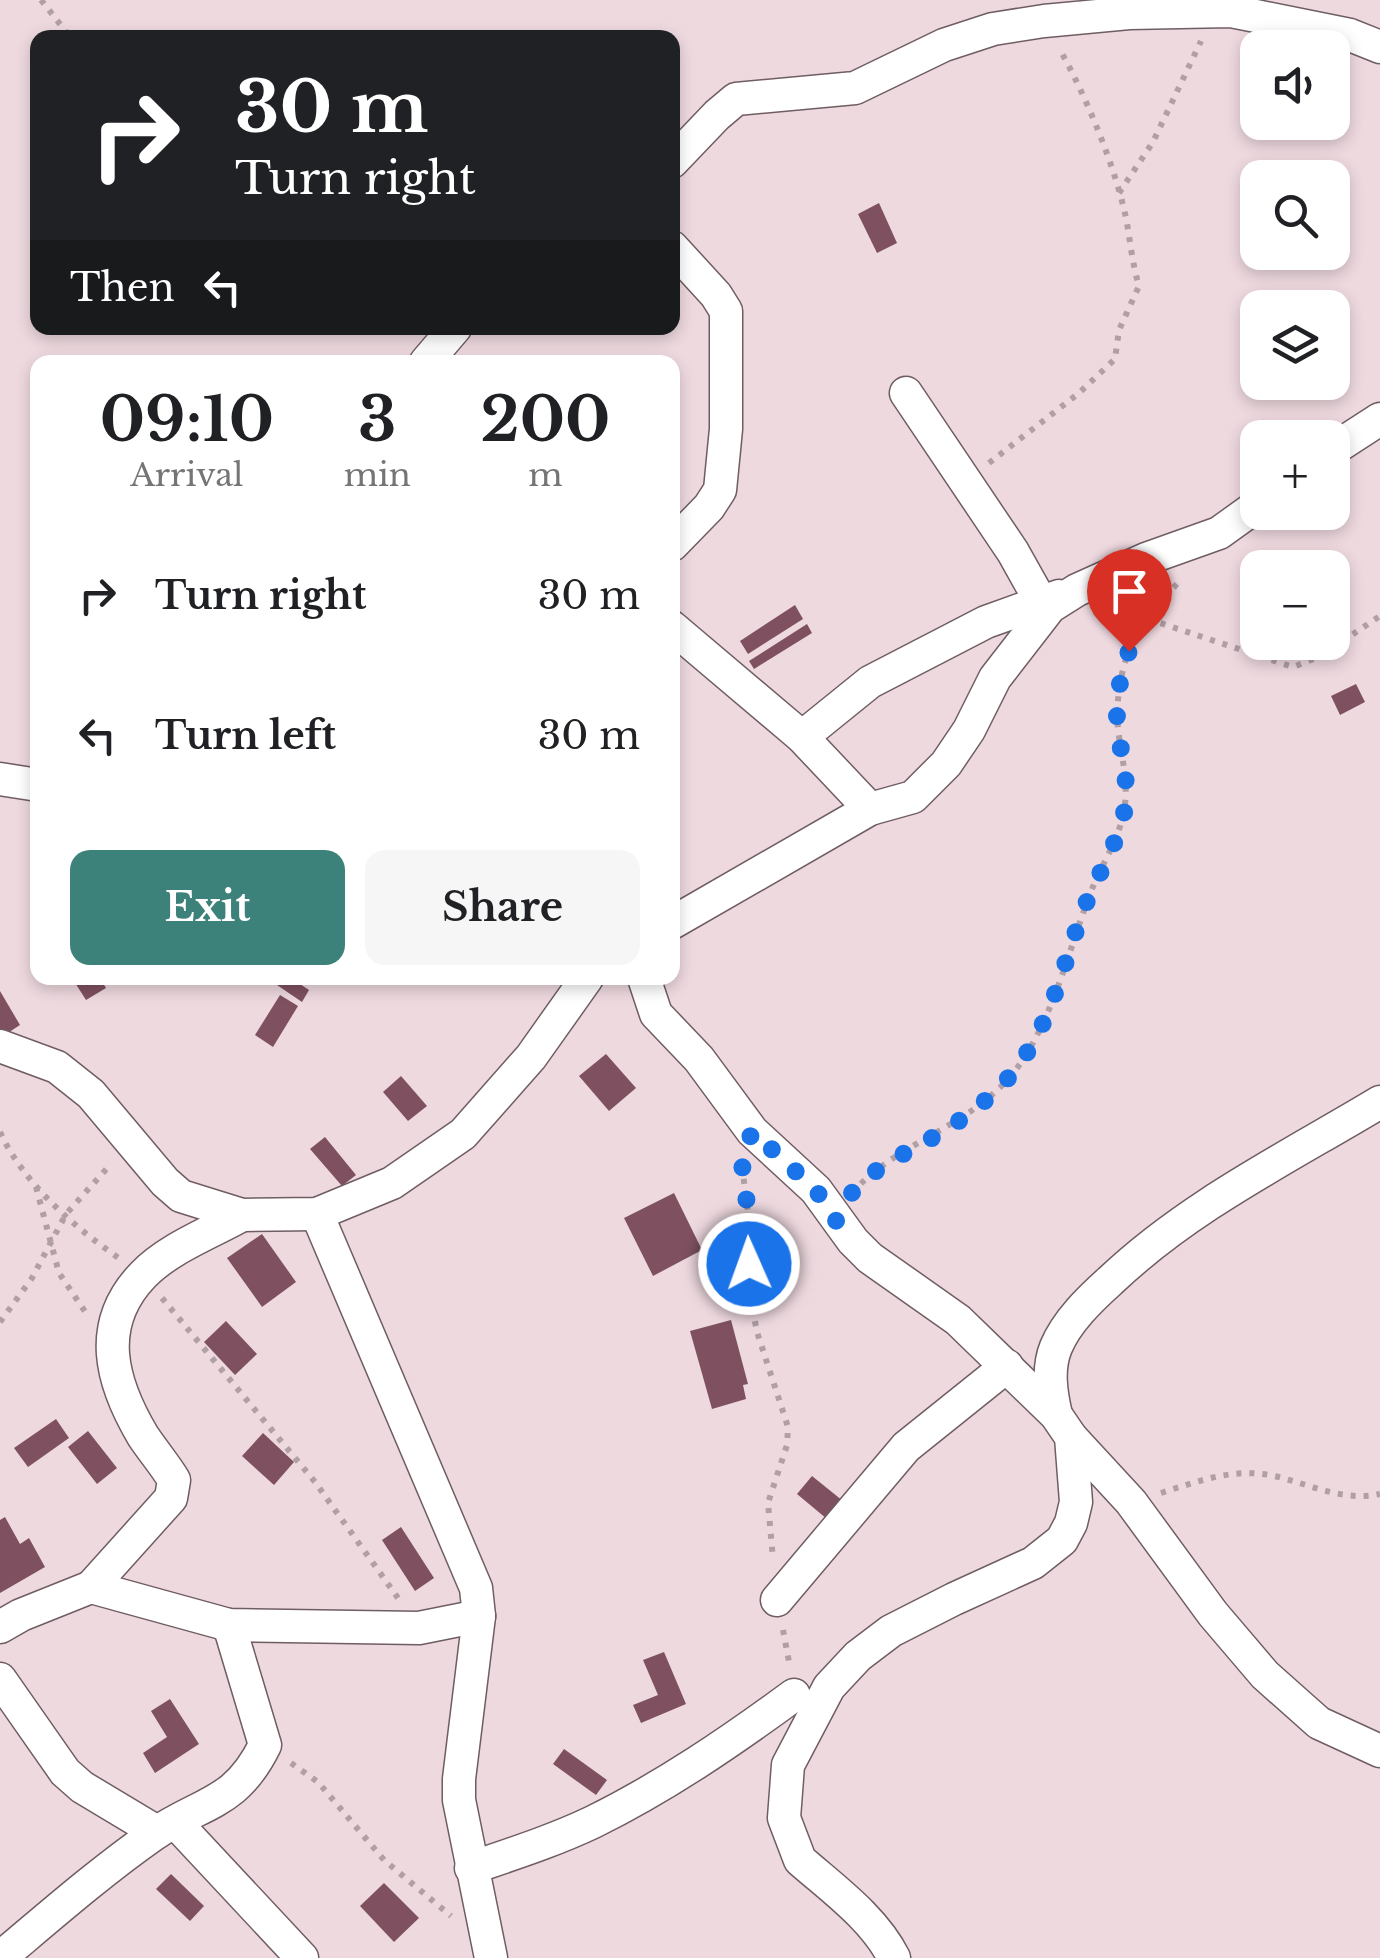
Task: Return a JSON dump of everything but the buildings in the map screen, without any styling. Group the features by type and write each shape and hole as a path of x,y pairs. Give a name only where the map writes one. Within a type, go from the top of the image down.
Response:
{"street":[{"path":"680,154 736,99 855,88 944,45 993,29 1044,21 1214,11 1306,25 1380,47"},
{"path":"680,256 726,311 726,429 720,490 680,537"},
{"path":"432,355 449,335"},
{"path":"906,394 952,458 1041,602"},
{"path":"1350,439 1380,420"},
{"path":"1350,449 1380,450"},
{"path":"802,737 870,682 953,638 1146,559 1219,534 1240,518"},
{"path":"680,918 870,809 913,796 946,764 995,678 1050,607 1077,590"},
{"path":"680,634 802,737 870,809"},
{"path":"0,779 30,784"},
{"path":"0,1046 57,1067 91,1094 181,1196 242,1215 317,1214 392,1184 463,1134 531,1057 582,985"},
{"path":"646,985 656,1014 699,1059 752,1131 816,1190 836,1221 870,1258 943,1308 1007,1366 1132,1502 1213,1614 1264,1675 1319,1723 1380,1751"},
{"path":"894,1958 884,1940 852,1906 800,1860 784,1818 788,1765 829,1687 858,1656 891,1631 1033,1564 1062,1540 1076,1502 1063,1426 1050,1387 1055,1348 1066,1328 1096,1294 1135,1257 1180,1223 1253,1175 1380,1102"},
{"path":"317,1214 476,1588 479,1616 458,1780 470,1868 491,1956"},
{"path":"0,1626 91,1587 171,1498 174,1480 144,1436 123,1395 110,1340 115,1320 143,1275 171,1254 242,1215"},
{"path":"777,1600 906,1447 1007,1366"},
{"path":"91,1587 229,1625 420,1628 479,1616"},
{"path":"0,1958 84,1887 166,1828 235,1790 255,1766 266,1745 229,1625"},
{"path":"0,1679 65,1772 82,1787 166,1828 302,1958"},
{"path":"470,1868 540,1845 636,1799 704,1758 794,1695"}],"path":[{"path":"41,0 65,30"},
{"path":"1118,194 1154,142 1214,11"},
{"path":"965,482 1079,393 1114,359 1119,330 1139,286 1118,194 1072,72 1044,21"},
{"path":"836,1221 856,1189 912,1148 949,1128 993,1094 1023,1060 1064,972 1074,936 1125,807 1126,782 1117,714 1129,651 1146,618 1182,578"},
{"path":"1146,618 1293,668 1319,657 1380,616"},
{"path":"752,1131 742,1164 750,1228 752,1306 788,1427 788,1445 768,1503 777,1600 794,1695"},
{"path":"0,1132 9,1151 36,1186 99,1244 143,1275 314,1482 420,1628"},
{"path":"0,1322 32,1278 66,1214 130,1141"},
{"path":"36,1186 59,1272 73,1296 110,1340"},
{"path":"1132,1502 1225,1473 1273,1475 1326,1493 1380,1494"},
{"path":"266,1745 318,1782 384,1860 432,1898 491,1956"}],"route":[{"path":"749,1264 750,1228 742,1164 752,1131 816,1190 836,1221 856,1189 878,1170 949,1128 993,1094 1023,1060 1064,972 1074,936 1125,807 1126,782 1117,714 1120,678 1129,651"}]}
